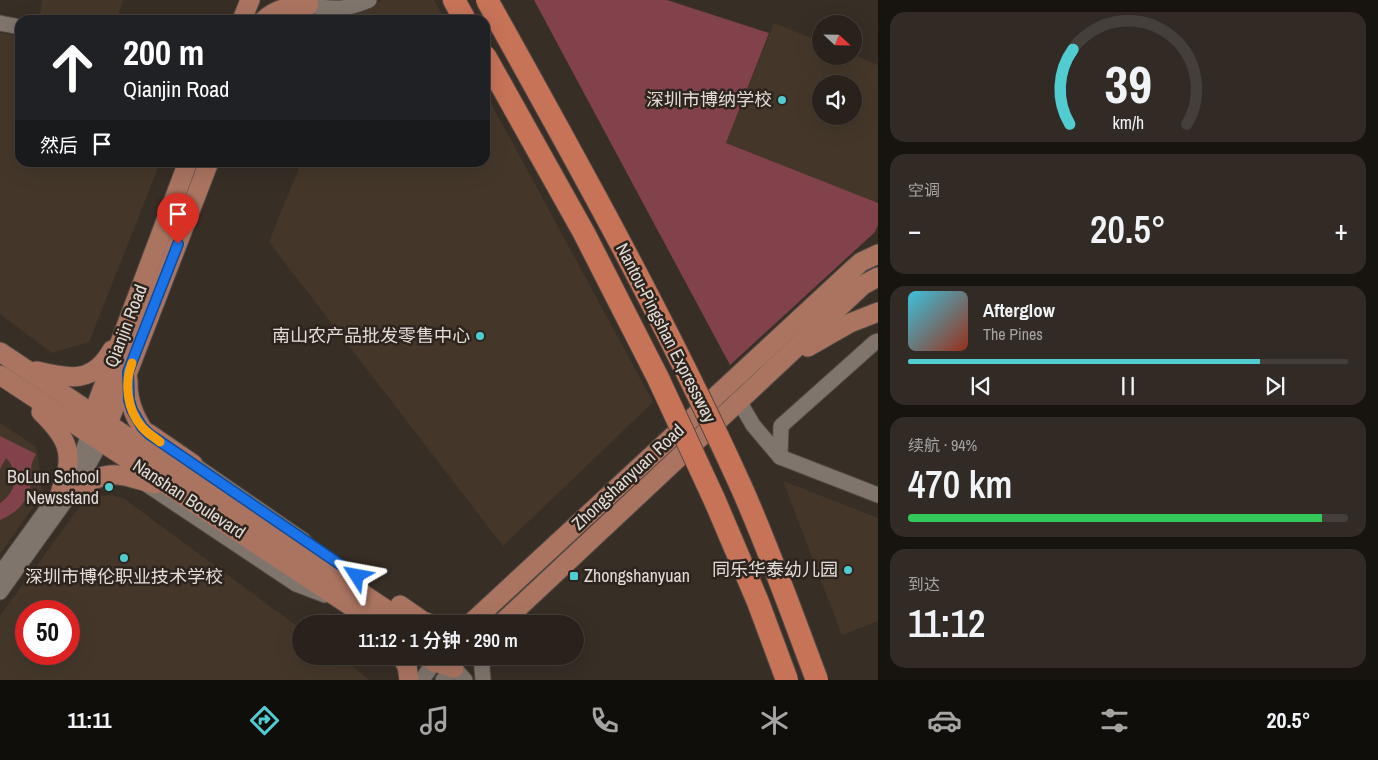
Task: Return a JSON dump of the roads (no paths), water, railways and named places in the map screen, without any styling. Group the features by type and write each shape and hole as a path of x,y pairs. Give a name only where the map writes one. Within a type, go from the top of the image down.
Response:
{"highway":[{"path":"454,0 462,15"},
{"name":"Nantou-Pingshan Expressway","path":"487,0 608,220 684,366 740,484 817,680"},
{"name":"Nantou-Pingshan Expressway","path":"490,65 584,233 658,378 715,501 758,602 787,680"}],"main road":[{"path":"244,15 250,0"},
{"path":"266,15 271,0"},
{"path":"269,15 305,2"},
{"name":"Qianjin Road","path":"95,438 128,321 186,167"},
{"name":"Qianjin Road","path":"101,419 128,372 207,167"},
{"name":"Zhongshanyuan Road","path":"479,615 851,271 861,262 878,254"},
{"name":"Zhongshanyuan Road","path":"511,615 863,285 878,277"},
{"path":"764,378 835,332 878,312"},
{"path":"6,356 36,371 78,378 88,375 98,367 109,354 128,321"},
{"name":"Nanshan Boulevard","path":"6,356 334,574 408,615"},
{"path":"128,372 129,400 132,410 162,460"},
{"path":"3,376 52,422 64,438 68,448 69,462 66,492"},
{"name":"Nanshan Boulevard","path":"3,376 364,615"},
{"path":"142,427 193,464"},
{"path":"66,492 103,475 113,474 173,489"},
{"path":"304,540 411,615"},
{"path":"334,574 370,585"},
{"path":"296,584 342,615"},
{"path":"345,602 356,615"},
{"path":"406,665 410,680"}],"street":[{"path":"305,2 336,10 349,8 369,0"},
{"path":"0,23 15,26"},
{"path":"780,457 780,426 878,341"},
{"path":"739,401 753,425 780,457 878,496"},
{"path":"0,574 66,492 86,471 95,438"},
{"path":"126,459 141,481 296,584 345,602"},
{"path":"162,460 193,464 304,540 334,574"},
{"path":"0,592 66,492"},
{"path":"422,680 445,665"},
{"path":"482,665 483,680"}],"place":[{"name":"深圳市博纳学校","path":"782,100"},
{"name":"南山农产品批发零售中心","path":"480,336"},
{"name":"BoLun School Newsstand","path":"109,487"},
{"name":"深圳市博伦职业技术学校","path":"124,558"},
{"name":"同乐华泰幼儿园","path":"848,570"},
{"name":"Zhongshanyuan","path":"574,576"}]}
